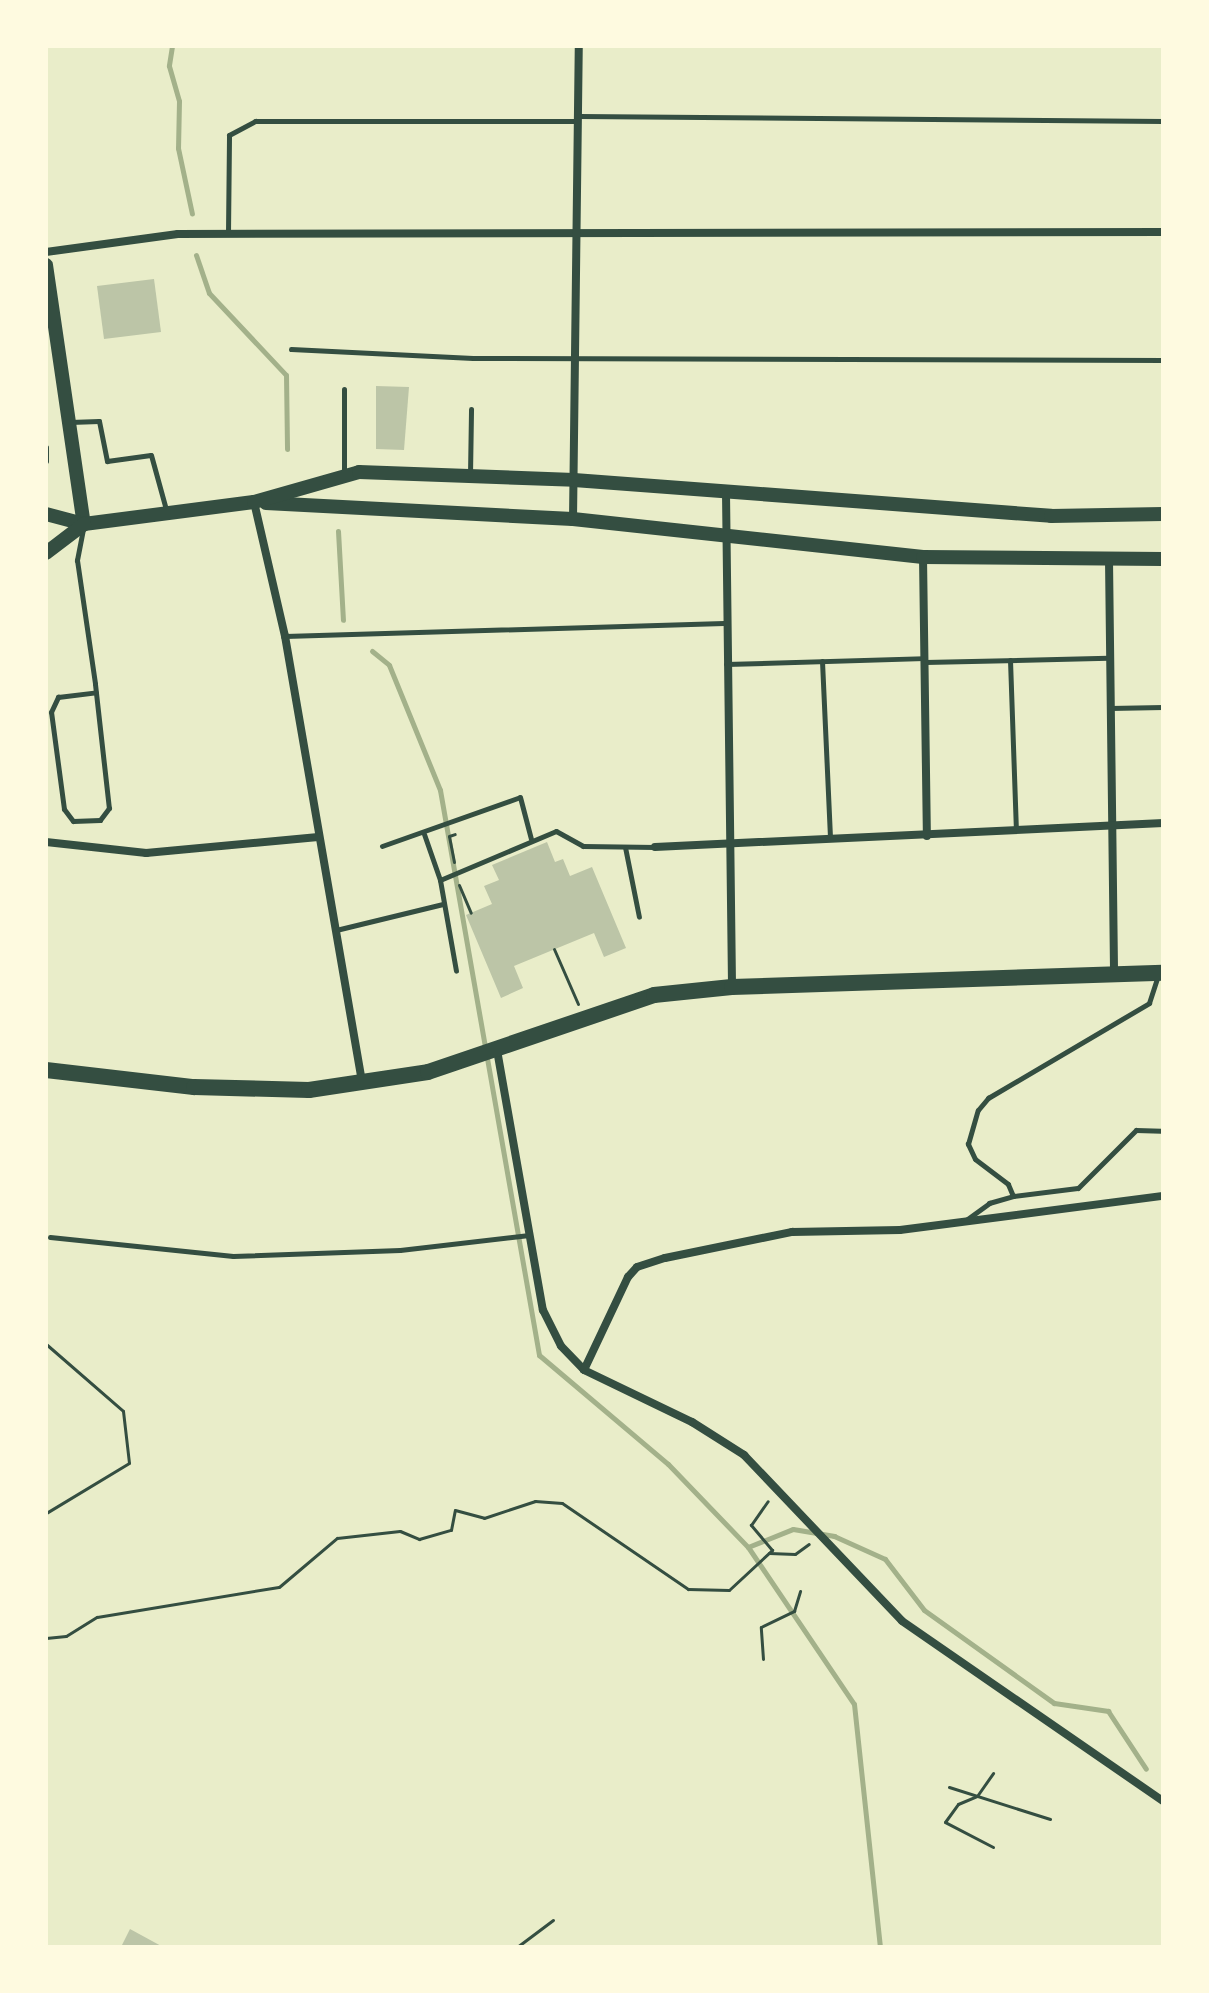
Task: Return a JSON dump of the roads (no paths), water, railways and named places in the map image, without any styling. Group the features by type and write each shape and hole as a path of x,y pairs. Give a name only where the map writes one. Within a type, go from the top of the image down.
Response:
{"main road":[{"path":"46,1070 260,1091 362,1084 428,1072 654,995 732,987 1161,973"}],"street":[{"path":"573,519 579,46"},
{"path":"46,252 178,234 228,233 1163,232"},
{"path":"46,265 49,305 84,524"},
{"path":"46,514 84,524 254,502 359,472 574,480 1051,516 1163,514"},
{"path":"726,493 724,623 732,987"},
{"path":"254,502 573,519 923,557 1163,559"},
{"path":"254,502 285,636 362,1084"},
{"path":"46,553 84,524"},
{"path":"923,557 927,836"},
{"path":"1109,560 1114,973"},
{"path":"655,847 1163,823"},
{"path":"46,842 146,853 318,837"},
{"path":"497,1050 548,1325 584,1370 725,1441 779,1487 841,1562 902,1621 1163,1801"},
{"path":"584,1370 637,1267 778,1233 900,1230 1163,1196"}],"lane":[{"path":"228,233 229,135 255,121 578,118 1163,121"},
{"path":"291,349 430,357 1163,360"},
{"path":"344,389 344,476"},
{"path":"470,476 471,409"},
{"path":"69,422 99,421 107,461 151,455 167,513"},
{"path":"46,447 46,461"},
{"path":"84,524 77,560 96,692 109,808 100,820 73,821 64,809 51,712 58,697 96,692"},
{"path":"285,636 724,623"},
{"path":"725,664 1108,658"},
{"path":"1010,660 1016,831"},
{"path":"822,661 830,839"},
{"path":"1109,708 1163,707"},
{"path":"382,846 424,834 520,797 531,839"},
{"path":"440,880 556,831 583,846 655,847"},
{"path":"424,834 440,880 456,971"},
{"path":"625,847 639,917"},
{"path":"335,930 443,904"},
{"path":"1013,1196 1008,1184 975,1159 968,1144 978,1110 988,1098 1149,1003 1161,973"},
{"path":"966,1220 989,1203 1013,1196 1078,1188 1136,1130 1161,1131"},
{"path":"50,1237 233,1256 400,1250 530,1235"}],"waterway":[{"path":"172,46 169,66 179,101 178,148 192,214"},
{"path":"196,255 209,293 286,375 287,449"},
{"path":"338,531 343,620"},
{"path":"372,651 389,665 440,790 539,1355 668,1464 748,1547 793,1529 834,1536 885,1559 924,1610 1054,1703 1108,1711 1146,1769"},
{"path":"748,1547 854,1704 880,1947"}]}
